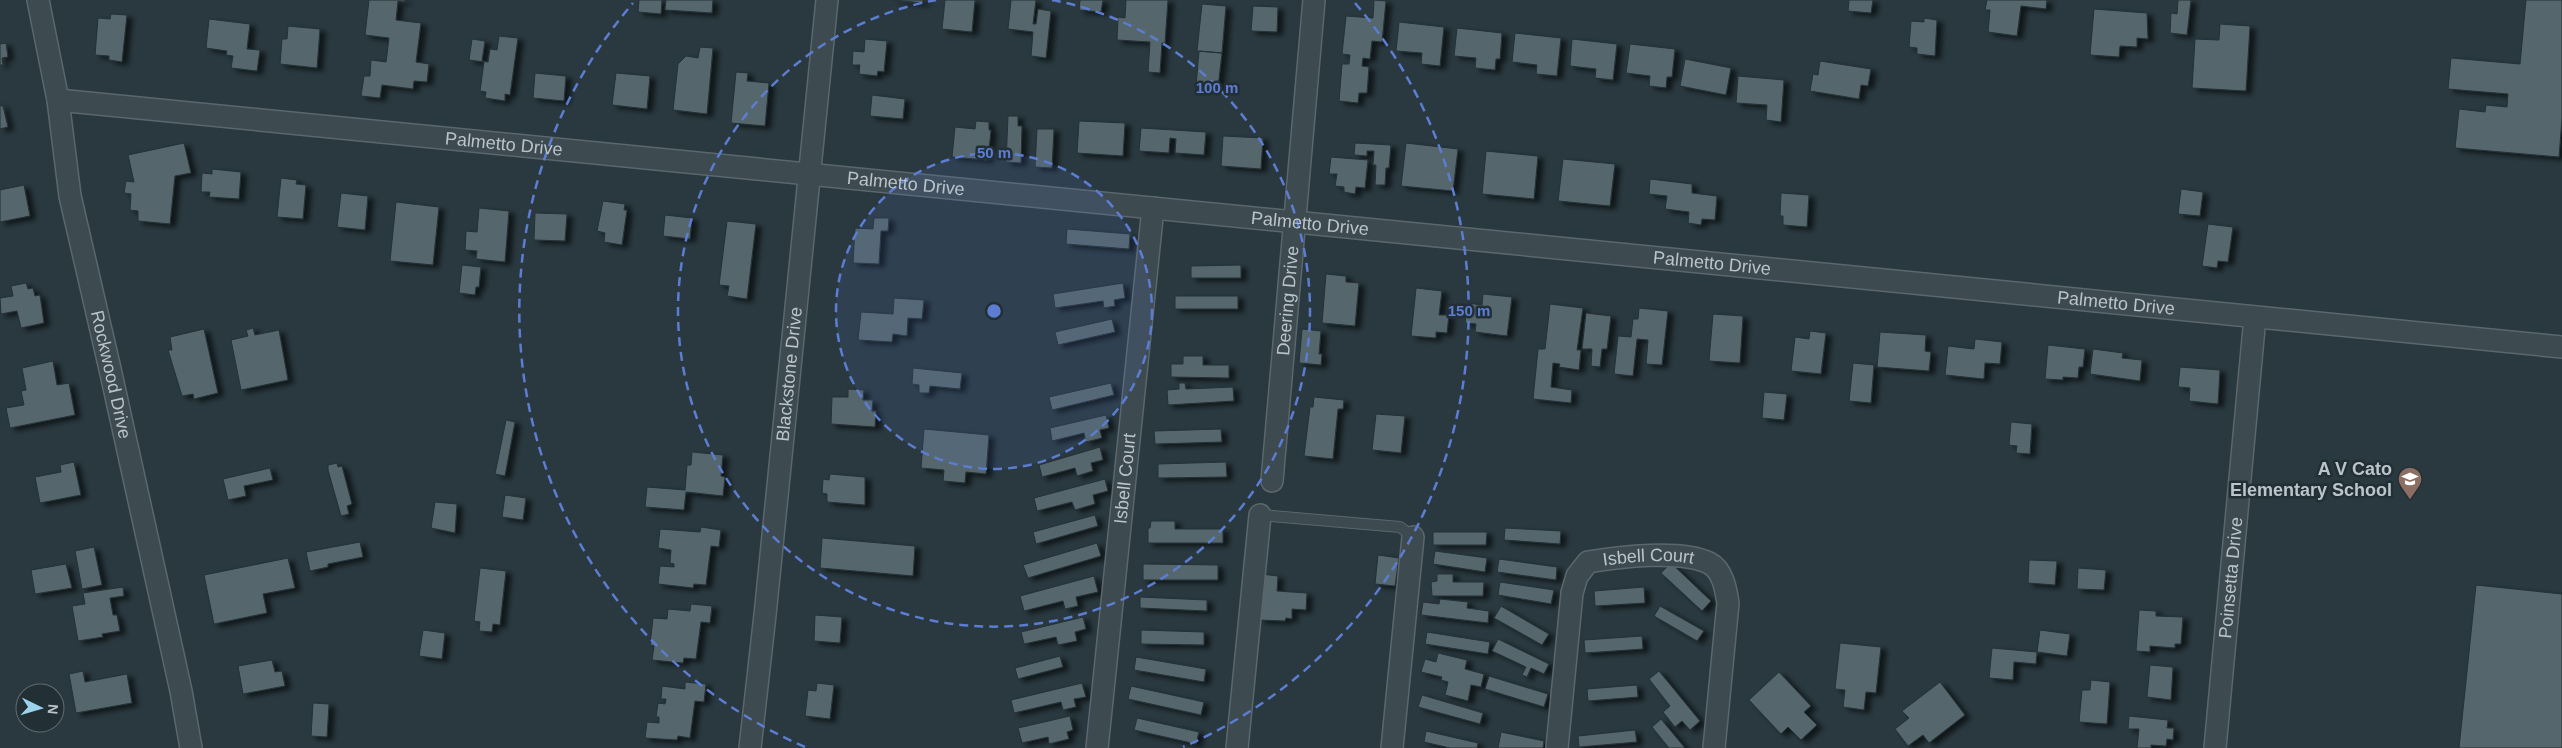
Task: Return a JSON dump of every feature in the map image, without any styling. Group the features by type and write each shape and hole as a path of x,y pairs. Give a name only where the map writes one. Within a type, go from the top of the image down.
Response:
{"street":[{"name":"Rockwood Drive","path":"38,0 58,100 70,196 119,406 179,682 191,748"},
{"name":"Blackstone Drive","path":"750,748 827,0"},
{"name":"Deering Drive","path":"1272,481 1314,0"},
{"name":"Palmetto Drive","path":"58,100 2562,347"},
{"name":"Isbell Court","path":"1097,748 1153,208"},
{"name":"Poinsetta Drive","path":"2215,748 2256,317"},
{"path":"1237,748 1260,515"},
{"path":"1392,748 1413,537"},
{"name":"Isbell Court","path":"1556,748 1572,593 1577,576 1588,562 1621,557 1675,556 1710,563 1718,572 1725,588 1728,603 1714,748"}],"lane":[{"path":"1260,515 1400,527 1413,537"}],"building":[{"path":"369,0 405,0 405,2 398,1 396,20 421,23 416,62 429,64 427,82 414,81 413,89 382,85 380,98 361,96 364,76 370,76 371,60 386,62 389,38 365,35"},
{"path":"639,0 662,0 661,14 638,12"},
{"path":"666,0 713,0 712,13 665,10"},
{"path":"892,0 923,0 923,3"},
{"path":"945,0 975,0 972,32 942,29"},
{"path":"1011,0 1036,0 1033,24 1036,24 1038,9 1051,11 1046,58 1031,56 1033,32 1008,29"},
{"path":"1080,0 1103,0 1101,12 1079,10"},
{"path":"1126,0 1168,0 1165,43 1162,43 1160,73 1148,72 1150,42 1117,40 1118,17 1125,18"},
{"path":"1374,0 1386,1 1382,42 1372,41 1370,59 1363,58 1362,66 1369,67 1367,93 1359,93 1358,103 1339,101 1342,64 1349,64 1350,55 1342,54 1346,16 1373,18"},
{"path":"1849,0 1873,0 1871,13 1848,11"},
{"path":"1987,0 2047,0 2046,9 2021,6 2017,36 1988,32 1990,10 1985,10"},
{"path":"2178,0 2191,0 2187,35 2170,33 2171,13 2177,14"},
{"path":"2526,0 2562,0 2562,119 2559,157 2455,148 2459,109 2485,112 2486,105 2507,107 2508,94 2448,89 2451,58 2520,64"},
{"path":"1202,4 1226,6 1222,53 1197,51"},
{"path":"1253,6 1278,7 1277,32 1251,31"},
{"path":"2094,9 2147,13 2148,39 2137,38 2137,47 2120,46 2119,57 2090,55"},
{"path":"111,14 127,15 122,62 109,60 109,56 95,55 98,18 110,19"},
{"path":"1924,18 1937,20 1935,56 1917,54 1917,48 1909,47 1911,21 1924,22"},
{"path":"209,19 250,24 247,49 260,50 257,71 231,68 233,56 226,55 227,51 206,48"},
{"path":"1399,22 1444,27 1440,66 1421,64 1422,53 1396,51"},
{"path":"2220,24 2250,26 2246,91 2192,88 2195,39 2219,40"},
{"path":"288,26 320,29 317,68 280,64 282,39 287,39"},
{"path":"1457,28 1502,33 1500,59 1496,59 1495,70 1475,68 1476,58 1454,56"},
{"path":"1515,33 1561,38 1557,76 1536,74 1537,65 1512,62"},
{"path":"499,36 518,38 510,95 505,94 505,101 485,98 486,92 480,91 484,62 469,60 472,39 485,41 482,61 488,62 490,49 497,50"},
{"path":"865,39 887,41 884,72 878,71 877,76 859,74 860,65 852,65 853,51 864,52"},
{"path":"1572,39 1617,44 1613,80 1595,78 1596,69 1570,66"},
{"path":"6,43 8,57 2,58 3,65 0,65 0,44"},
{"path":"1630,44 1675,49 1672,77 1667,77 1666,88 1649,86 1650,76 1626,73"},
{"path":"700,47 713,48 707,114 673,110 678,64 686,56 698,58"},
{"path":"1199,51 1222,53 1218,88 1196,86"},
{"path":"1685,59 1731,68 1726,95 1680,86"},
{"path":"1820,61 1871,69 1868,86 1861,85 1859,99 1810,91 1813,74 1818,75"},
{"path":"736,72 748,73 747,81 769,83 765,126 731,123"},
{"path":"535,73 566,76 564,101 533,98"},
{"path":"616,73 650,76 647,109 612,105"},
{"path":"1738,76 1784,80 1781,122 1766,120 1767,105 1736,103"},
{"path":"872,95 905,99 903,119 870,116"},
{"path":"0,103 3,106 8,127 0,129"},
{"path":"1008,116 1018,116 1018,126 1022,126 1021,163 1006,162"},
{"path":"976,121 989,122 989,130 991,130 988,160 952,157 955,127 975,129"},
{"path":"1079,121 1125,123 1123,156 1077,153"},
{"path":"1141,128 1206,132 1204,155 1175,153 1176,139 1170,138 1169,153 1139,151"},
{"path":"1037,129 1054,129 1052,168 1035,167"},
{"path":"1223,136 1263,138 1261,169 1221,166"},
{"path":"184,143 191,173 175,176 170,224 138,221 138,211 130,210 131,194 124,193 126,181 134,182 128,155"},
{"path":"1355,143 1391,145 1389,168 1386,168 1385,185 1375,185 1376,165 1373,165 1374,151 1367,151 1367,156 1354,155"},
{"path":"1406,143 1458,149 1453,191 1401,186"},
{"path":"1486,151 1538,156 1534,199 1482,194"},
{"path":"1331,157 1368,160 1365,188 1356,187 1355,194 1344,192 1344,187 1335,186 1337,174 1329,174"},
{"path":"1563,159 1615,164 1610,206 1558,201"},
{"path":"212,169 241,172 239,199 209,197 210,192 201,192 202,173 212,174"},
{"path":"281,178 297,180 296,184 306,185 303,219 277,217"},
{"path":"1650,179 1692,184 1692,193 1717,196 1715,220 1702,219 1701,225 1688,223 1689,212 1665,209 1667,196 1649,194"},
{"path":"24,185 30,216 0,222 0,190"},
{"path":"2181,189 2203,192 2200,216 2178,214"},
{"path":"341,193 368,196 365,230 337,227"},
{"path":"1781,193 1809,195 1807,227 1783,225 1783,216 1780,216"},
{"path":"603,201 625,204 624,210 627,210 622,245 604,242 605,233 597,231"},
{"path":"396,202 439,207 433,265 390,261"},
{"path":"479,208 509,211 505,262 476,259 477,251 465,250 466,231 477,232"},
{"path":"535,213 567,214 565,241 534,240"},
{"path":"665,215 692,218 690,239 663,236"},
{"path":"874,218 889,218 888,231 881,231 879,264 853,263 855,228 873,229"},
{"path":"727,221 756,224 747,299 727,296 729,286 719,285"},
{"path":"2208,224 2233,227 2228,262 2218,261 2217,268 2202,266"},
{"path":"1067,229 1130,234 1129,249 1066,244"},
{"path":"462,265 481,267 479,287 476,287 475,295 459,293"},
{"path":"1241,265 1241,278 1191,278 1191,266"},
{"path":"1326,274 1346,276 1346,282 1359,283 1355,326 1322,323"},
{"path":"26,283 28,289 33,288 35,296 40,295 44,323 21,328 17,311 1,314 0,298 13,296 11,286"},
{"path":"1123,283 1125,298 1114,300 1115,306 1104,308 1103,301 1055,308 1053,294"},
{"path":"1416,288 1442,291 1439,315 1449,315 1447,333 1436,332 1436,338 1411,336"},
{"path":"1483,294 1512,297 1507,336 1475,332 1476,324 1465,323 1467,303 1482,305"},
{"path":"1175,296 1238,296 1238,309 1175,309"},
{"path":"894,298 924,300 922,319 908,318 907,336 893,334 892,342 858,340 861,312 893,314"},
{"path":"1550,304 1583,308 1577,350 1581,350 1579,370 1559,367 1560,364 1553,363 1551,387 1572,390 1571,403 1533,399 1538,349 1545,349"},
{"path":"1639,308 1668,311 1662,365 1646,364 1648,340 1637,339 1633,376 1614,374 1618,336 1631,337 1633,319 1638,319"},
{"path":"1586,313 1611,316 1607,349 1602,349 1600,367 1591,366 1592,349 1582,349"},
{"path":"1713,314 1743,316 1740,363 1709,361"},
{"path":"1112,319 1115,332 1058,345 1055,332"},
{"path":"253,328 255,335 279,330 288,380 241,390 231,340 248,336 246,330"},
{"path":"204,329 218,393 194,399 193,394 182,396 168,350 172,350 170,337"},
{"path":"1302,329 1321,331 1319,354 1322,354 1321,365 1299,363"},
{"path":"1810,331 1826,333 1821,374 1791,371 1795,337 1809,339"},
{"path":"1880,332 1926,335 1925,351 1931,352 1929,371 1877,367"},
{"path":"1975,339 2002,342 2000,364 1985,363 1984,379 1945,375 1948,346 1974,349"},
{"path":"2048,345 2085,349 2083,367 2079,367 2078,378 2063,377 2063,380 2045,379"},
{"path":"2093,349 2123,353 2122,358 2142,360 2140,381 2090,374"},
{"path":"1183,356 1203,356 1203,365 1229,365 1229,378 1171,377 1171,364 1183,364"},
{"path":"53,361 57,385 69,383 75,415 10,428 6,408 24,405 21,391 26,390 22,368"},
{"path":"1853,363 1874,365 1871,403 1849,401"},
{"path":"2180,367 2220,370 2218,404 2189,401 2190,388 2178,387"},
{"path":"913,368 962,373 960,389 930,386 929,393 919,393 919,385 912,384"},
{"path":"1111,383 1114,395 1052,410 1049,397"},
{"path":"1179,383 1185,383 1186,389 1233,387 1234,401 1168,405 1167,390 1179,389"},
{"path":"848,389 864,390 863,400 873,400 872,411 876,411 875,427 831,424 832,397 848,397"},
{"path":"1764,392 1787,394 1784,420 1762,418"},
{"path":"1314,397 1344,400 1343,409 1338,409 1333,459 1304,456 1310,407 1313,407"},
{"path":"1376,414 1405,416 1401,453 1372,450"},
{"path":"1106,415 1109,428 1100,430 1102,438 1086,442 1084,433 1052,441 1050,428"},
{"path":"506,420 515,422 505,476 495,474"},
{"path":"2011,422 2032,424 2030,454 2016,453 2017,446 2009,445"},
{"path":"924,429 989,435 986,474 966,472 965,483 943,481 944,470 921,468"},
{"path":"1221,429 1222,442 1155,444 1154,431"},
{"path":"1100,447 1103,460 1091,463 1093,471 1077,476 1075,468 1042,477 1039,465"},
{"path":"692,452 723,455 721,476 725,477 723,496 686,492 684,510 645,507 647,487 685,490 687,465 691,465"},
{"path":"74,462 81,495 40,503 35,477 61,472 60,465"},
{"path":"1226,462 1227,477 1158,478 1158,464"},
{"path":"337,463 338,467 342,466 352,504 347,506 349,514 341,516 328,470 328,465"},
{"path":"270,468 273,480 244,486 246,496 228,500 223,479"},
{"path":"830,474 865,477 865,505 827,502 827,494 822,493 823,479 829,480"},
{"path":"1105,479 1108,491 1093,495 1095,504 1075,510 1072,502 1037,511 1034,498"},
{"path":"505,495 526,498 523,520 502,517"},
{"path":"435,502 457,504 455,533 431,528"},
{"path":"1095,515 1098,526 1036,544 1033,532"},
{"path":"1151,521 1175,521 1175,529 1223,529 1223,543 1148,543 1148,528 1150,528"},
{"path":"701,527 721,530 719,547 711,546 706,585 694,584 693,588 658,584 660,566 674,567 674,564 670,563 671,550 658,548 660,529 700,532"},
{"path":"1505,528 1561,531 1560,544 1504,540"},
{"path":"1433,532 1487,532 1486,545 1433,545"},
{"path":"822,538 915,546 913,576 820,568"},
{"path":"360,542 363,557 328,564 328,567 310,571 306,552"},
{"path":"1097,543 1101,556 1028,578 1023,565"},
{"path":"94,547 102,585 82,589 75,551"},
{"path":"1435,551 1487,558 1485,572 1433,564"},
{"path":"1378,555 1399,558 1395,586 1375,584"},
{"path":"288,558 295,588 263,594 267,613 214,624 204,575"},
{"path":"1499,559 1557,567 1556,580 1497,572"},
{"path":"2029,560 2057,561 2055,585 2028,583"},
{"path":"1671,563 1711,601 1702,611 1661,573"},
{"path":"66,564 72,588 35,594 31,570"},
{"path":"1143,564 1218,565 1218,580 1143,580"},
{"path":"480,568 506,571 500,625 493,624 492,632 479,631 480,622 474,621"},
{"path":"2078,568 2106,570 2104,590 2077,589"},
{"path":"1261,574 1278,576 1277,591 1307,593 1306,610 1292,609 1292,619 1286,618 1285,621 1259,620"},
{"path":"1437,574 1453,574 1453,582 1484,582 1483,596 1432,596 1431,582 1437,581"},
{"path":"1094,576 1098,592 1076,597 1078,606 1065,609 1063,601 1024,611 1020,596"},
{"path":"1500,582 1554,590 1551,604 1498,595"},
{"path":"2476,585 2562,594 2562,748 2459,748"},
{"path":"123,587 124,596 110,598 113,615 117,615 120,631 102,634 103,637 78,641 72,606 85,604 83,593"},
{"path":"1644,587 1645,603 1595,606 1594,591"},
{"path":"1140,597 1207,600 1207,611 1140,608"},
{"path":"1440,599 1468,602 1467,608 1489,611 1488,623 1421,615 1423,602 1439,604"},
{"path":"691,604 712,606 710,623 701,622 696,659 684,658 683,663 652,660 654,646 650,645 653,618 667,619 668,609 690,611"},
{"path":"1501,606 1549,634 1542,645 1494,618"},
{"path":"1660,606 1704,631 1697,641 1654,616"},
{"path":"2139,610 2156,611 2156,616 2183,617 2181,644 2175,644 2175,648 2150,646 2150,652 2136,651"},
{"path":"815,615 842,617 840,643 814,641"},
{"path":"1083,617 1086,629 1075,632 1077,641 1058,645 1056,637 1024,644 1021,632"},
{"path":"423,630 445,633 442,659 419,656"},
{"path":"1141,630 1204,632 1204,645 1141,644"},
{"path":"2040,630 2070,634 2067,656 2037,652"},
{"path":"1427,632 1490,642 1488,654 1425,644"},
{"path":"1642,636 1643,649 1585,653 1584,640"},
{"path":"1498,639 1549,664 1544,674 1531,668 1527,677 1522,675 1526,667 1492,651"},
{"path":"1840,643 1881,647 1876,693 1866,692 1864,710 1843,707 1845,690 1835,689"},
{"path":"1992,648 2037,652 2036,664 2014,662 2013,680 1989,678"},
{"path":"1438,653 1467,660 1465,669 1484,674 1481,687 1471,685 1468,701 1445,695 1448,682 1441,680 1442,677 1421,672 1425,659 1436,662"},
{"path":"1060,656 1063,667 1018,679 1015,668"},
{"path":"1136,657 1206,669 1204,682 1134,670"},
{"path":"272,660 275,672 282,671 285,686 243,694 238,666"},
{"path":"2150,665 2173,667 2171,700 2147,697"},
{"path":"83,671 85,682 127,674 132,703 76,713 69,674"},
{"path":"1659,671 1700,721 1690,730 1682,721 1675,727 1663,712 1670,706 1649,679"},
{"path":"1779,672 1811,706 1804,712 1817,725 1801,740 1788,727 1781,734 1749,700"},
{"path":"1489,676 1548,694 1544,707 1485,689"},
{"path":"2091,680 2110,682 2107,724 2079,722 2082,690 2090,690"},
{"path":"685,682 706,684 704,702 695,701 690,738 678,736 677,740 645,738 647,722 659,723 659,717 656,717 658,703 665,704 666,699 661,699 662,686 685,689"},
{"path":"1940,682 1965,715 1929,743 1923,735 1908,746 1895,729 1909,718 1902,711"},
{"path":"817,683 834,685 830,719 805,716 808,690 816,691"},
{"path":"1082,683 1086,697 1074,699 1076,707 1063,710 1061,702 1014,713 1011,700"},
{"path":"1637,685 1638,697 1588,701 1587,689"},
{"path":"1131,686 1204,702 1201,715 1128,699"},
{"path":"1422,695 1483,713 1480,724 1418,707"},
{"path":"313,703 329,704 327,737 311,736"},
{"path":"1070,716 1073,730 1067,732 1069,739 1049,744 1048,737 1022,743 1018,728"},
{"path":"2129,716 2168,720 2167,728 2174,728 2173,740 2167,739 2166,746 2151,745 2151,748 2137,748 2139,729 2128,729"},
{"path":"1137,718 1199,732 1196,744 1134,730"},
{"path":"1661,719 1685,748 1669,748 1652,727"},
{"path":"1635,730 1637,742 1579,747 1578,736"},
{"path":"1426,731 1478,743 1477,748 1450,748 1424,742"},
{"path":"1501,732 1544,741 1543,748 1498,748"}],"place":[{"name":"A V Cato Elementary School","path":"2410,500"}]}
